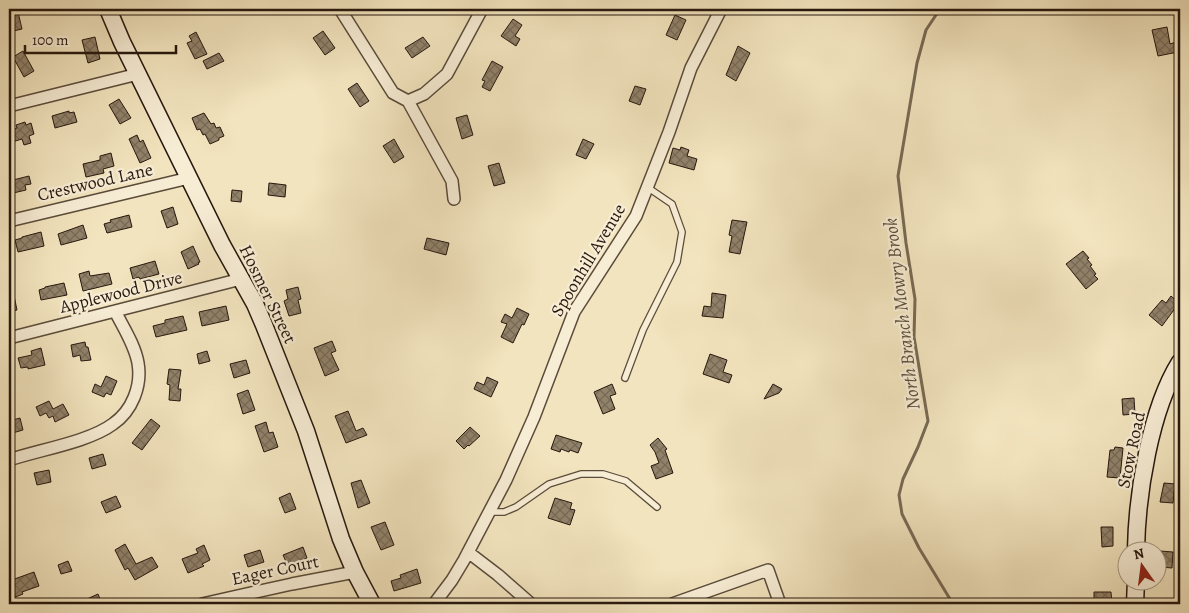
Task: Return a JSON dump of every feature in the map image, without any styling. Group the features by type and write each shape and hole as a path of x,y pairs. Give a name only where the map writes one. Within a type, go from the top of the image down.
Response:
{"street":[{"name":"Hosmer Street","path":"108,9 122,42 222,245 264,325 290,388 321,474 341,538 355,572 372,604"},
{"path":"340,9 393,93 408,102 452,181 454,200"},
{"path":"408,102 424,94 448,74 482,9"},
{"name":"Spoonhill Avenue","path":"434,604 452,580 468,552 528,431 574,312 636,216 692,68 721,9"},
{"path":"9,106 138,74"},
{"name":"Crestwood Lane","path":"9,220 189,178"},
{"name":"Applewood Drive","path":"9,338 241,279"},
{"path":"9,460 91,435 114,424 131,405 138,383 138,363 115,311"},
{"name":"Stow Road","path":"1137,540 1140,495 1148,450 1168,385 1180,362"},
{"path":"468,552 531,604"},
{"path":"672,604 768,570 780,604"},
{"name":"Eager Court","path":"202,604 355,572"},
{"path":"1135,604 1136,590"}],"lane":[{"path":"626,378 643,330 677,262 682,232 672,204 647,187"},
{"path":"489,512 504,512 516,507 549,484 581,474 603,474 626,481 657,507"}],"building":[{"path":"9,9 15,9 18,12 22,29 9,32"},
{"path":"675,15 686,20 677,40 666,35"},
{"path":"513,19 522,25 515,36 520,39 516,46 501,36"},
{"path":"1167,27 1170,44 1176,42 1178,52 1158,56 1152,30"},
{"path":"323,31 335,48 325,55 313,38"},
{"path":"196,32 207,54 195,59 187,43 192,41 189,36"},
{"path":"95,37 100,59 88,63 82,40"},
{"path":"423,37 430,46 412,58 405,48"},
{"path":"738,46 750,53 736,81 726,75"},
{"path":"23,51 34,71 24,77 13,57"},
{"path":"219,53 224,61 207,69 203,61"},
{"path":"492,61 503,67 490,91 482,87 485,81 482,80"},
{"path":"357,83 369,101 360,107 348,89"},
{"path":"635,86 646,89 640,105 629,101"},
{"path":"119,99 131,118 120,124 109,105"},
{"path":"69,111 69,113 74,112 77,122 55,128 52,116"},
{"path":"204,113 211,124 214,123 216,128 220,127 224,136 210,144 205,134 203,135 200,129 197,130 192,118"},
{"path":"467,115 473,135 462,139 456,118"},
{"path":"25,122 26,125 31,123 34,134 29,136 31,143 24,145 22,139 12,142 9,131 17,128 16,125"},
{"path":"137,135 140,142 143,140 151,158 140,163 129,139"},
{"path":"394,139 404,157 394,163 383,146"},
{"path":"583,139 594,144 586,159 576,155"},
{"path":"681,147 689,150 687,156 697,159 694,170 669,163 673,148 680,150"},
{"path":"111,153 114,166 103,169 104,173 86,177 83,164 100,160 100,156"},
{"path":"499,163 505,183 494,186 488,166"},
{"path":"29,176 31,184 25,185 26,190 9,194 9,181"},
{"path":"269,183 286,185 285,197 268,195"},
{"path":"232,190 242,191 241,202 231,201"},
{"path":"173,207 178,224 167,228 161,211"},
{"path":"129,215 132,227 107,233 104,224 111,222 110,220"},
{"path":"732,220 747,222 740,254 729,252 732,236 729,235"},
{"path":"83,225 87,238 61,245 58,234"},
{"path":"41,232 44,246 18,252 15,240"},
{"path":"427,238 449,243 446,255 424,249"},
{"path":"193,246 200,262 188,269 181,252"},
{"path":"1083,251 1089,258 1087,259 1092,265 1090,266 1098,279 1086,289 1066,264"},
{"path":"155,261 159,274 133,279 130,268"},
{"path":"89,271 90,276 109,273 112,284 83,291 79,274"},
{"path":"64,283 67,295 41,300 39,290"},
{"path":"12,286 17,310 9,312 9,287"},
{"path":"298,287 301,299 298,300 301,313 289,316 284,301 288,299 286,290"},
{"path":"712,293 726,295 723,318 702,316 704,306 711,307"},
{"path":"1171,296 1179,303 1162,326 1149,315 1162,300 1166,303"},
{"path":"226,306 229,320 202,326 199,312"},
{"path":"517,308 529,314 513,343 501,337 507,324 501,322 505,314 512,318"},
{"path":"183,316 187,330 156,337 153,326 165,323 165,320"},
{"path":"332,341 336,351 331,353 339,370 325,376 314,348"},
{"path":"85,342 91,360 81,361 80,355 73,357 71,345"},
{"path":"41,348 45,365 28,369 28,367 21,368 18,358 32,355 31,351"},
{"path":"207,351 210,361 199,364 197,354"},
{"path":"710,354 727,360 723,372 732,375 729,383 703,374"},
{"path":"246,360 250,373 234,378 230,364"},
{"path":"169,369 181,370 178,389 181,389 180,401 169,400 170,385 167,384"},
{"path":"106,376 117,381 111,395 106,393 104,397 92,392 95,384 101,387"},
{"path":"487,377 498,382 491,397 474,389 477,382 484,385"},
{"path":"612,384 616,394 610,396 615,409 603,414 594,392"},
{"path":"773,384 782,389 779,393 764,399"},
{"path":"248,390 255,410 243,414 237,394"},
{"path":"1134,398 1135,414 1123,415 1122,399"},
{"path":"49,401 53,409 63,404 69,415 55,422 53,416 49,418 46,413 40,416 36,407"},
{"path":"348,411 356,431 363,428 367,435 346,443 335,416"},
{"path":"20,418 23,430 9,434 9,421"},
{"path":"151,419 160,426 142,450 132,443"},
{"path":"266,422 269,433 273,432 278,447 264,452 255,426"},
{"path":"470,427 480,436 464,449 456,441"},
{"path":"556,435 582,443 578,453 570,450 569,452 561,449 560,452 551,449"},
{"path":"658,438 667,449 665,450 673,473 656,479 651,466 659,463 650,445"},
{"path":"1115,447 1123,448 1120,478 1107,477 1110,450 1114,450"},
{"path":"103,454 106,465 92,469 89,458"},
{"path":"49,470 51,482 37,485 34,473"},
{"path":"361,480 370,503 358,508 351,483"},
{"path":"1164,483 1175,484 1173,503 1160,502"},
{"path":"290,493 296,509 285,513 279,498"},
{"path":"116,496 121,507 106,513 101,502"},
{"path":"555,498 572,503 570,509 575,510 570,525 548,518"},
{"path":"385,522 394,545 381,550 371,527"},
{"path":"1101,527 1113,527 1113,546 1102,547"},
{"path":"125,544 136,564 152,557 158,567 135,580 128,568 125,570 115,550"},
{"path":"204,545 210,560 202,564 204,566 188,573 182,559 198,553 196,549"},
{"path":"303,547 307,558 288,566 283,555"},
{"path":"260,550 264,562 248,567 244,555"},
{"path":"1166,551 1173,552 1172,568 1166,568"},
{"path":"68,561 72,571 61,574 58,565"},
{"path":"417,569 421,583 394,591 391,581 401,578 400,575"},
{"path":"34,572 39,586 22,592 23,594 13,598 9,581"},
{"path":"1094,592 1111,592 1112,604 1094,604"},
{"path":"98,594 102,604 76,604"}],"waterway":[{"name":"North Branch Mowry Brook","path":"940,9 926,30 917,63 898,176 915,299 914,337 928,421 903,479 899,495 902,514 919,548 953,604"}]}
